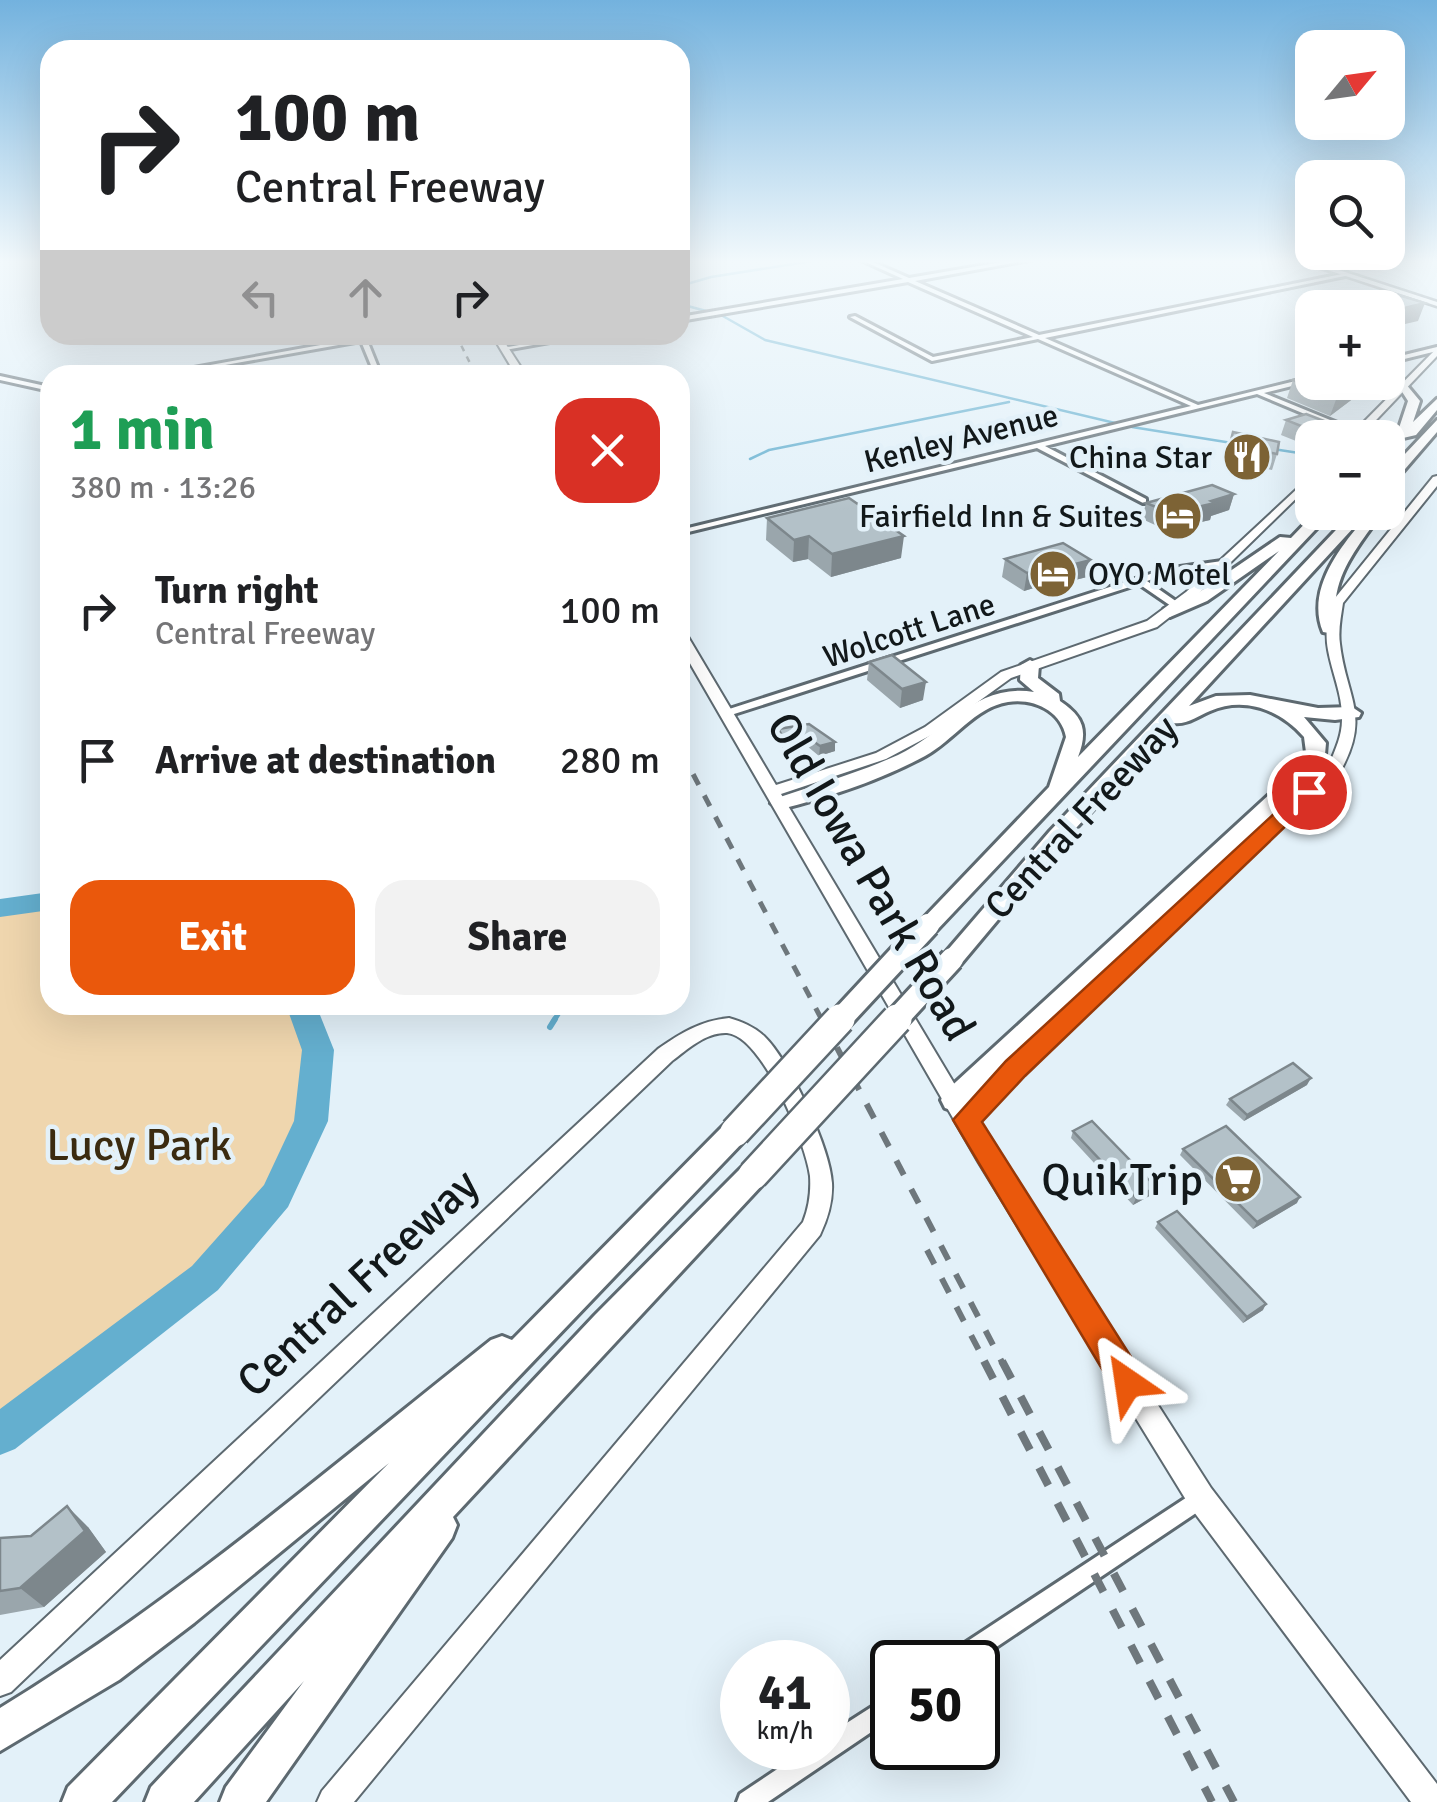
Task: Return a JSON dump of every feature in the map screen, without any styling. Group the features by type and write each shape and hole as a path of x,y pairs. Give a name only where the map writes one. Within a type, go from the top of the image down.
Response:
{"highway":[{"path":"1405,422 1414,401 1406,387"},
{"path":"1405,439 1437,403"},
{"path":"1405,460 1437,424"},
{"path":"1419,444 1437,438"},
{"name":"Central Freeway","path":"83,1802 735,1132 1306,530"},
{"name":"Central Freeway","path":"166,1802 496,1445 753,1175 952,959 1057,836 1348,530"},
{"path":"1329,628 1323,608 1334,573 1363,530"},
{"path":"1174,609 1201,598 1278,542 1302,534"},
{"path":"1030,665 1029,680 1066,713 1076,728 1055,794"},
{"path":"777,797 864,776 922,750 990,700 1027,697 1066,713"},
{"path":"1166,724 1217,702 1332,715 1352,713"},
{"path":"960,1110 1317,762 1318,741 1275,706"},
{"path":"0,1731 105,1666 181,1610 575,1293"},
{"path":"241,1802 496,1445"}],"main road":[{"path":"502,345 515,365"},
{"path":"1372,420 1437,350"},
{"path":"960,1110 1016,1068 1336,767 1346,748 1352,713 1329,628 1348,584 1437,479"},
{"path":"777,797 881,756 930,730 993,682 1030,665 1123,636 1174,609 1295,494"},
{"name":"Old Iowa Park Road","path":"690,653 960,1110 1201,1498 1431,1802"},
{"name":"Central Freeway","path":"0,1681 674,1048 697,1032 715,1026 748,1032 770,1052 818,1154 824,1192 812,1228 333,1802"}],"street":[{"path":"902,343 932,359 1007,343"},
{"path":"1050,343 1198,407"},
{"path":"214,365 329,345"},
{"path":"504,348 523,345"},
{"path":"1405,357 1437,350"},
{"path":"0,378 40,387"},
{"name":"Kenley Avenue","path":"690,530 1295,383"},
{"path":"0,389 25,385"},
{"path":"1257,392 1321,420"},
{"path":"1038,446 1144,501"},
{"name":"Wolcott Lane","path":"727,714 1141,581 1222,564"},
{"path":"1179,570 1204,581"},
{"path":"1141,581 1174,609"},
{"path":"989,1640 1201,1498"},
{"path":"748,1802 870,1720"}],"green space":[{"name":"Lucy Park","path":"40,902 40,1015 305,1015 318,1050 311,1121 276,1196 205,1278 0,1434 0,908"}],"building":[{"path":"1306,414 1322,420 1295,420 1295,424 1286,420"},
{"path":"1233,432 1279,442 1277,454 1230,444"},
{"path":"1212,485 1234,494 1211,501 1215,503 1171,513 1146,503"},
{"path":"849,498 904,536 832,554 809,536 794,540 767,518"},
{"path":"1063,543 1091,560 1075,564 1070,561 1027,573 1005,559"},
{"path":"892,655 926,682 902,689 869,662"},
{"path":"809,724 835,742 820,746 807,737 785,740 778,729"},
{"name":"QuikTrip","path":"1293,1063 1311,1078 1247,1115 1230,1099"},
{"name":"QuikTrip","path":"1092,1121 1156,1187 1136,1198 1073,1131"},
{"name":"QuikTrip","path":"1226,1126 1300,1197 1257,1222 1183,1149"},
{"name":"QuikTrip","path":"1177,1211 1266,1304 1247,1317 1158,1222"},
{"path":"67,1506 85,1531 20,1588 0,1591 0,1538 31,1536"}],"waterway":[{"path":"778,343 1115,423"},
{"path":"750,459 769,450 1009,402"},
{"path":"1132,427 1232,443"},
{"path":"1273,449 1295,452"},
{"path":"0,908 40,902"},
{"path":"0,1434 205,1278 276,1196 311,1121 318,1050 305,1015"},
{"path":"553,1022 558,1015"},
{"path":"550,1027 555,1019"}],"railway":[{"path":"461,345 471,365"},
{"path":"690,768 823,1022"},
{"path":"822,1019 1003,1364"},
{"path":"927,1250 986,1364"},
{"path":"984,1361 1212,1802"},
{"path":"1002,1361 1234,1802"}],"place":[{"name":"China Star","path":"1247,457"},
{"name":"Fairfield Inn & Suites","path":"1178,516"},
{"name":"OYO Motel","path":"1053,574"},
{"name":"QuikTrip","path":"1238,1179"}],"route":[{"path":"1128,1383 966,1120 1016,1068 1309,792"}]}
